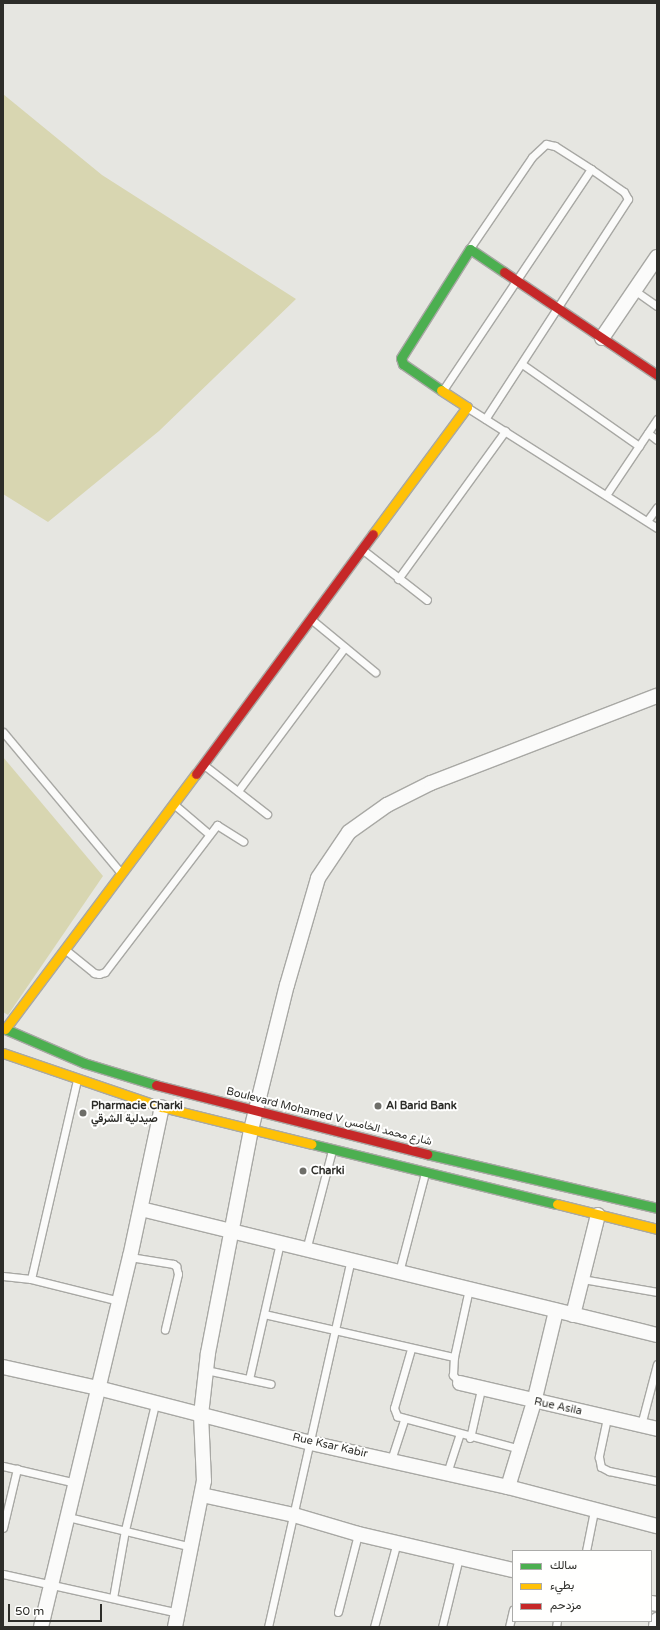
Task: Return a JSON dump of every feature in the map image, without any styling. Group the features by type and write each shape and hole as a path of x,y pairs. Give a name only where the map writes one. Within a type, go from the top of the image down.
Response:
{"street":[{"path":"4,1028 122,874 467,407 402,364 401,358 470,248 657,375"},
{"path":"602,338 657,257"},
{"path":"175,1627 202,1495 200,1414 206,1370 251,1130 311,895 328,861 349,832 387,805 431,783 657,696"},
{"name":"Boulevard Mohamed V شارع محمد الخامس","path":"4,1028 115,1074 427,1154 657,1208"},
{"path":"3,1053 162,1107 657,1229"},
{"path":"41,1627 141,1210 162,1107"},
{"path":"141,1210 657,1335"},
{"path":"573,1315 598,1215"},
{"path":"508,1487 534,1402 556,1311"},
{"name":"Rue Ksar Kabir","path":"3,1367 98,1388 155,1404 200,1414 311,1443 508,1487 594,1511 657,1526"},
{"name":"Rue Asila","path":"460,1383 534,1402 657,1429"},
{"path":"202,1495 294,1515 358,1534 459,1556 512,1570"},
{"path":"656,1627 657,1620"}],"lane":[{"path":"470,248 532,157 546,144 555,146 591,169 624,192 628,199 559,308 485,419"},
{"path":"443,390 591,169"},
{"path":"634,290 657,306"},
{"path":"522,364 639,446"},
{"path":"467,407 657,528"},
{"path":"606,495 657,419"},
{"path":"398,578 505,432"},
{"path":"648,433 657,440"},
{"path":"647,522 657,507"},
{"path":"362,550 427,600"},
{"path":"310,619 375,672"},
{"path":"238,791 345,647"},
{"path":"3,732 122,874"},
{"path":"203,764 267,814"},
{"path":"174,804 209,834"},
{"path":"65,949 94,973 99,974 105,972 218,824 243,841"},
{"path":"31,1279 77,1079"},
{"path":"306,1250 332,1150"},
{"path":"399,1272 425,1173"},
{"path":"249,1379 280,1243"},
{"path":"130,1257 173,1264 176,1266 178,1274 165,1330"},
{"path":"268,1627 311,1443 350,1260"},
{"path":"3,1276 31,1279 119,1301"},
{"path":"582,1279 657,1292"},
{"path":"460,1383 453,1375 454,1358 469,1289"},
{"path":"264,1314 454,1358"},
{"path":"411,1349 394,1408 395,1414 404,1420 470,1438 520,1449"},
{"path":"641,1425 657,1364"},
{"path":"206,1370 271,1384"},
{"path":"470,1438 481,1389"},
{"path":"113,1598 125,1530 155,1404"},
{"path":"607,1418 599,1457 601,1467 609,1471 657,1481"},
{"path":"391,1460 404,1420"},
{"path":"447,1473 459,1434"},
{"path":"3,1466 76,1483"},
{"path":"3,1528 17,1469"},
{"path":"586,1550 594,1511"},
{"path":"68,1517 192,1547"},
{"path":"338,1612 358,1534"},
{"path":"374,1627 397,1542"},
{"path":"442,1627 459,1556"},
{"path":"3,1574 179,1613"},
{"path":"509,1627 512,1614"}],"shaded area":[{"path":"3,94 102,175 296,299 159,431 48,522 3,494"},
{"path":"3,757 103,876 8,1015 3,1012"}],"traffic: fast":[{"path":"441,390 403,364 401,358 470,249 504,272"},
{"path":"3,1028 84,1063 156,1085"},
{"path":"312,1144 557,1204"},
{"path":"427,1154 657,1208"}],"traffic: slow":[{"path":"373,534 467,407 441,390"},
{"path":"5,1029 196,774"},
{"path":"3,1053 162,1107 312,1144"},
{"path":"557,1204 657,1229"}],"traffic: jam":[{"path":"504,272 657,375"},
{"path":"196,774 373,534"},
{"path":"156,1085 427,1154"}],"place":[{"name":"Al Barid Bank","path":"378,1106"},
{"name":"Pharmacie Charki صيدلية الشرقي","path":"83,1113"},
{"name":"Charki","path":"303,1171"}]}
